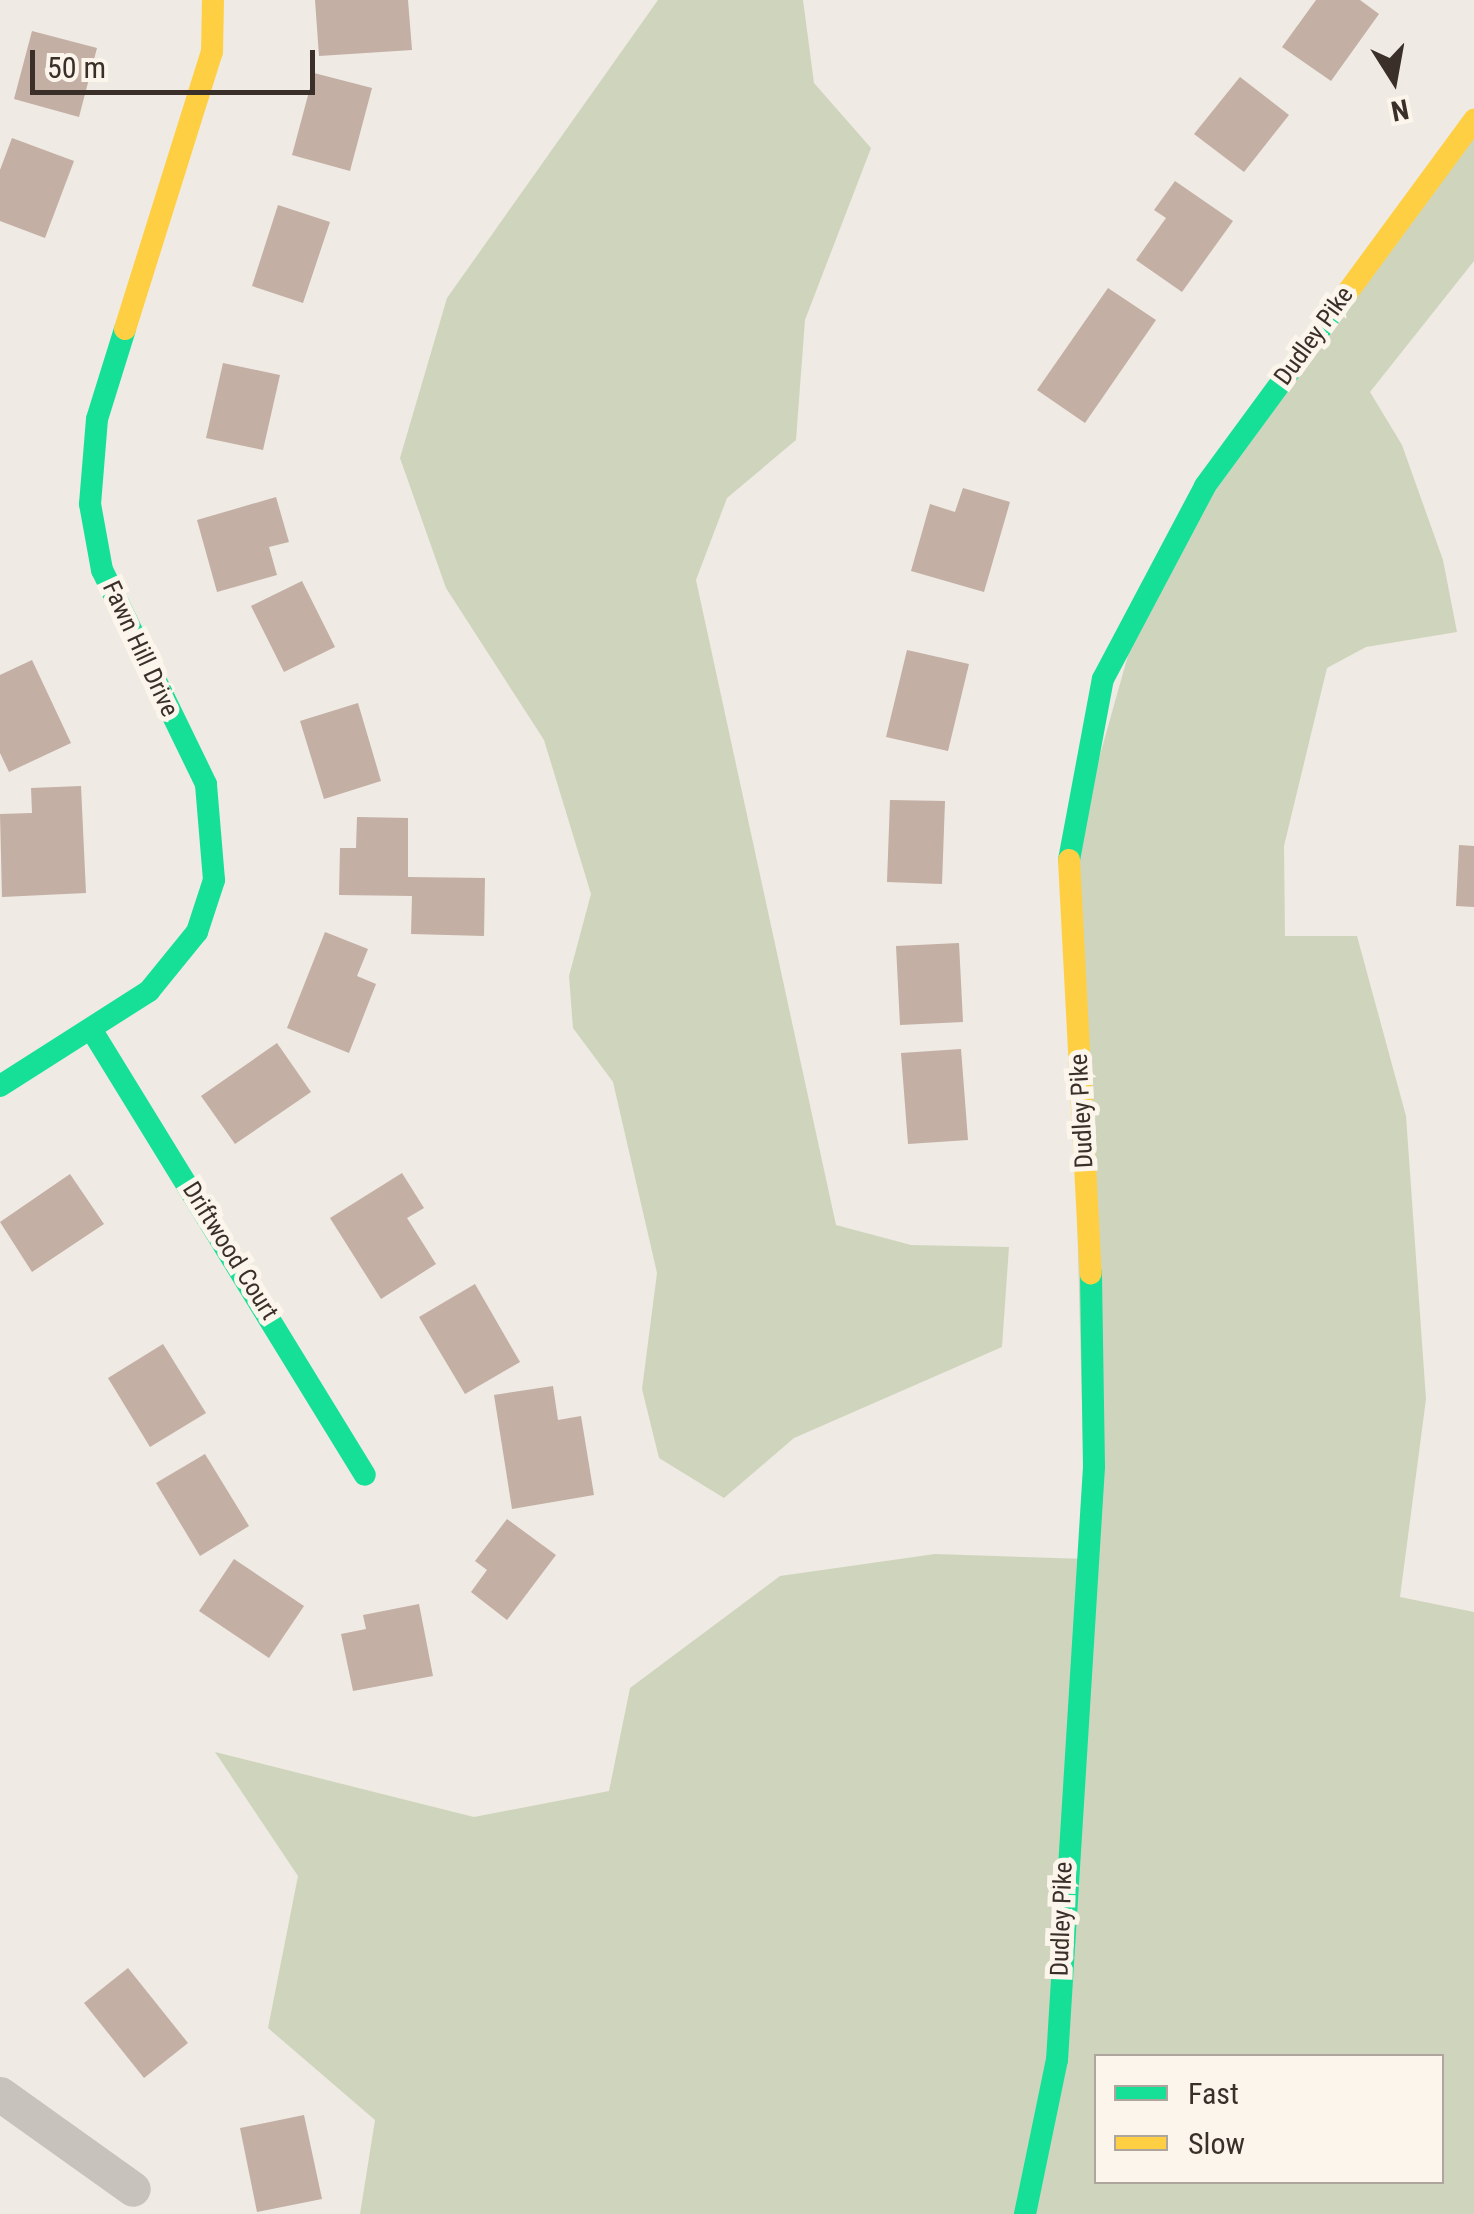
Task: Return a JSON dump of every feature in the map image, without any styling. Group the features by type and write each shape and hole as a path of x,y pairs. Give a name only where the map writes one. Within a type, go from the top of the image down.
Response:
{"street":[{"name":"Fawn Hill Drive","path":"0,1086 91,1030 180,960 218,853 206,784 102,570 90,504 97,419 202,85 213,0"},
{"name":"Dudley Pike","path":"1025,2214 1057,2060 1094,1467 1096,1360 1068,869 1081,758 1104,679 1205,486 1474,120"},
{"name":"Driftwood Court","path":"91,1030 365,1475"},
{"path":"0,2094 133,2189"}],"green space":[{"path":"658,0 803,0 814,83 871,148 805,320 796,440 727,498 696,580 836,1225 911,1245 1009,1247 1002,1347 794,1438 724,1498 659,1458 642,1389 657,1273 613,1082 573,1028 569,976 591,894 544,740 446,588 400,458 447,298"},
{"path":"1474,132 1474,261 1370,392 1402,445 1443,560 1457,632 1366,647 1327,668 1284,846 1285,936 1357,936 1406,1116 1426,1399 1400,1597 1474,1612 1474,2214 360,2214 375,2120 268,2028 298,1876 215,1752 474,1817 609,1791 630,1688 780,1576 935,1554 1086,1559 1068,869 1148,584"}],"building":[{"path":"315,0 408,0 412,50 319,56"},
{"path":"1316,0 1360,0 1379,14 1331,81 1282,47"},
{"path":"32,31 97,48 79,117 14,99"},
{"path":"314,73 372,88 350,171 292,155"},
{"path":"1240,77 1289,115 1244,172 1194,134"},
{"path":"12,138 74,161 45,238 0,221 0,170"},
{"path":"1175,181 1233,221 1182,292 1136,260 1166,218 1154,210"},
{"path":"278,205 330,222 303,303 252,286"},
{"path":"1108,288 1156,320 1085,423 1037,390"},
{"path":"223,363 280,375 263,450 206,438"},
{"path":"963,488 1010,502 984,592 911,571 930,504 955,512"},
{"path":"276,497 289,542 269,547 277,575 217,592 197,520"},
{"path":"302,581 335,647 284,672 251,606"},
{"path":"907,650 969,664 948,751 886,737"},
{"path":"32,660 71,743 9,772 0,753 0,675"},
{"path":"358,703 381,781 324,799 300,721"},
{"path":"81,786 86,893 2,897 0,814 32,813 31,788"},
{"path":"890,800 945,801 942,884 887,882"},
{"path":"357,817 408,818 408,877 485,878 484,936 411,934 412,896 339,895 340,848 356,848"},
{"path":"1459,845 1474,846 1474,907 1456,906"},
{"path":"325,932 368,949 357,976 376,984 349,1053 287,1028"},
{"path":"959,943 963,1022 900,1025 896,946"},
{"path":"277,1043 311,1092 235,1144 201,1096"},
{"path":"961,1049 968,1140 908,1144 901,1053"},
{"path":"402,1173 424,1208 407,1218 436,1264 381,1299 330,1218"},
{"path":"70,1174 104,1224 32,1272 0,1222"},
{"path":"475,1284 520,1362 465,1394 419,1317"},
{"path":"163,1344 206,1413 150,1447 108,1378"},
{"path":"553,1386 558,1420 581,1416 594,1495 512,1509 494,1395"},
{"path":"205,1454 249,1526 200,1556 156,1483"},
{"path":"507,1519 556,1555 507,1620 471,1592 487,1570 475,1561"},
{"path":"234,1559 304,1606 269,1658 199,1611"},
{"path":"419,1604 433,1676 353,1691 341,1634 366,1629 363,1615"},
{"path":"128,1968 188,2043 144,2078 84,2003"},
{"path":"304,2115 322,2199 257,2212 240,2128"}],"traffic: fast":[{"path":"1069,860 1103,679 1205,486 1347,293"},
{"path":"0,1086 149,991 197,932 214,880 206,784 102,570 90,504 97,419 125,329"},
{"path":"91,1029 365,1475"},
{"path":"1025,2214 1057,2060 1094,1467 1091,1273"}],"traffic: slow":[{"path":"125,329 212,52 213,0"},
{"path":"1347,293 1474,120"},
{"path":"1069,860 1091,1273"}]}
